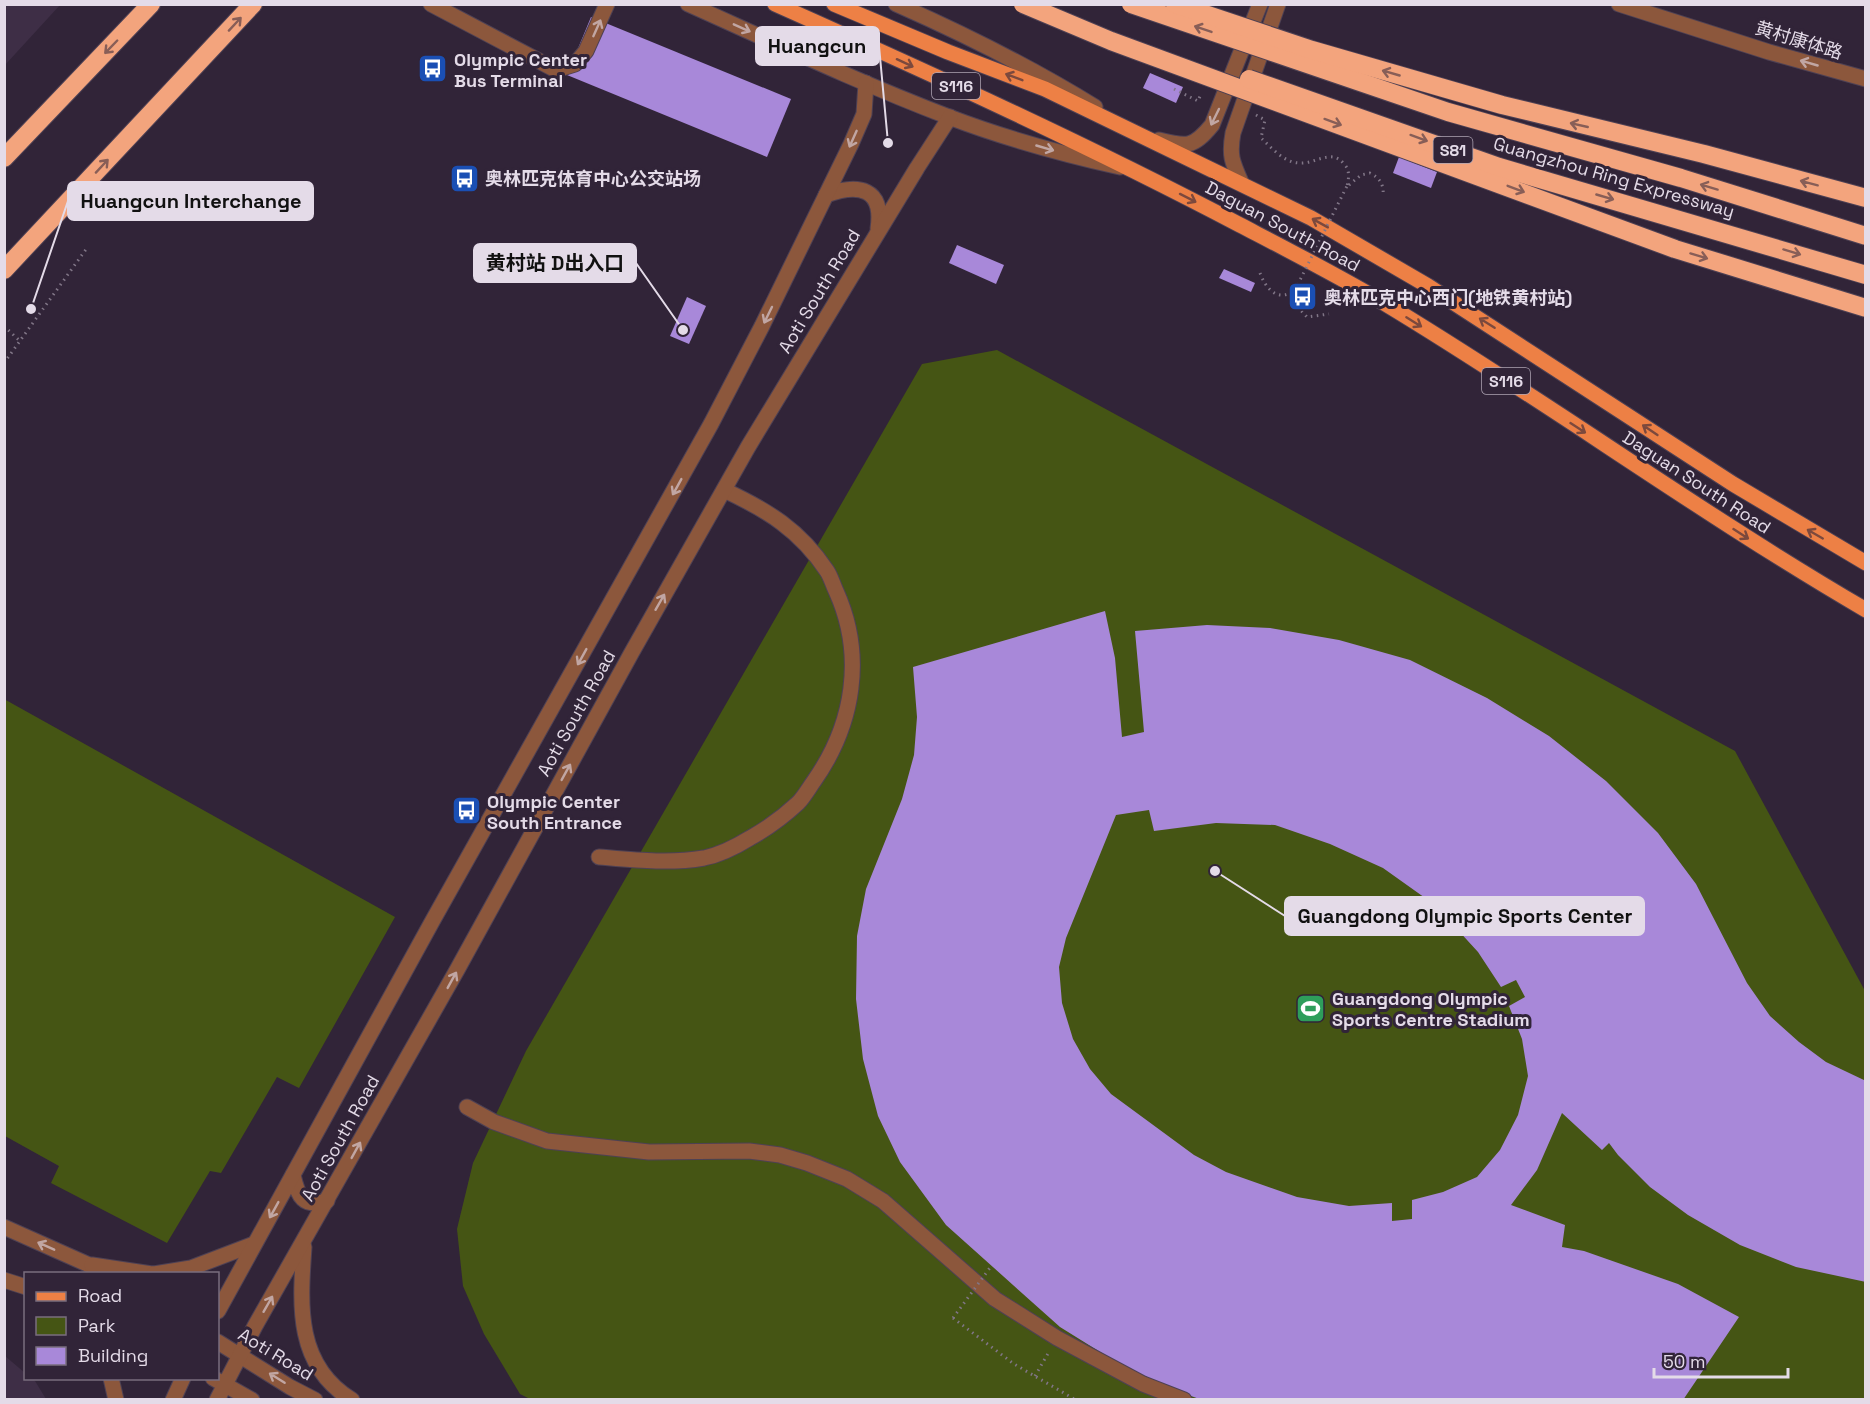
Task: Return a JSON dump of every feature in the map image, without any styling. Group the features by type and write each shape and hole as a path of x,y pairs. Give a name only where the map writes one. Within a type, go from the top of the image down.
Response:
{"highway":[{"path":"4,158 152,4"},
{"path":"4,270 253,4"},
{"path":"1023,4 1111,41 1675,249 1866,308"},
{"name":"Guangzhou Ring Expressway","path":"1048,4 1190,58 1499,167 1866,275"},
{"name":"Guangzhou Ring Expressway","path":"1131,4 1448,112 1681,178 1866,236"},
{"path":"1174,4 1312,50 1502,105 1704,154 1866,198"}],"main road":[{"name":"Daguan South Road","path":"775,4 1136,171 1302,258 1460,351 1751,541 1866,610"},
{"name":"Daguan South Road","path":"834,4 938,48 1045,89 1241,182 1311,218 1428,286 1734,484 1866,563"}],"street":[{"path":"431,4 556,70 575,64 586,51 607,4"},
{"path":"688,4 866,83 950,117 1075,157 1136,171"},
{"path":"896,4 932,20 1069,91 1143,136 1180,146 1191,145 1201,139 1212,125 1260,4"},
{"path":"1241,182 1232,164 1230,151 1233,133 1278,4"},
{"name":"黄村康体路","path":"1618,4 1769,52 1866,79"},
{"name":"Aoti South Road","path":"219,1309 433,920 711,424 767,316 864,114 866,83"},
{"name":"Aoti South Road","path":"217,1400 219,1382 239,1355 458,970 626,662 724,490 878,232 950,117"},
{"path":"826,195 836,191 854,189 867,192 876,199 880,212 878,232"},
{"path":"599,857 659,862 706,858 740,844 771,826 799,802 825,766 841,731 852,692 854,657 849,627 827,572 787,526 760,507 724,490"},
{"path":"467,1107 494,1122 547,1141 649,1152 750,1151 798,1160 847,1179 883,1202 995,1299 1057,1338 1143,1384 1184,1400"},
{"path":"293,1175 297,1191 302,1198 315,1204 327,1201"},
{"path":"4,1227 101,1272"},
{"path":"304,1242 301,1290 305,1336 321,1371 330,1383 352,1400"},
{"path":"166,1272 191,1268 254,1244"},
{"path":"87,1264 140,1272"},
{"path":"4,1280 24,1286"},
{"name":"Aoti Road","path":"219,1343 315,1400"},
{"path":"111,1380 116,1400"},
{"path":"173,1400 182,1380"},
{"path":"219,1382 252,1400"}],"path":[{"path":"1174,89 1198,101 1202,92 1209,95"},
{"path":"1253,113 1265,120 1261,138 1284,158 1300,163 1333,156 1340,159 1347,168 1349,178 1347,186 1295,290 1294,303 1307,317 1329,314"},
{"path":"1347,186 1353,180 1370,173 1380,181 1384,188 1383,195"},
{"path":"4,363 87,248"},
{"path":"1260,273 1265,286 1271,292 1281,295 1295,290"},
{"path":"4,326 21,342"},
{"path":"992,1265 953,1318 1014,1364 1076,1400"},
{"path":"1035,1376 1057,1338"}],"shaded area":[{"path":"4,5 60,5 5,65"},
{"path":"5,1356 24,1372 24,1380 35,1381 46,1399 5,1399"}],"green space":[{"path":"997,350 1735,751 1865,991 1865,1399 530,1399 520,1394 484,1334 463,1286 457,1229 473,1163 526,1051 922,364"},
{"path":"4,699 395,917 299,1088 277,1077 221,1173 210,1171 167,1243 51,1183 59,1166 5,1136"}],"building":[{"path":"591,17 791,99 767,157 567,75"},
{"path":"1150,73 1183,87 1176,103 1143,88"},
{"path":"1399,157 1437,172 1431,188 1393,173"},
{"path":"957,245 1004,265 996,284 949,263"},
{"path":"1224,269 1255,283 1251,292 1219,278"},
{"path":"687,297 706,306 689,344 670,336"},
{"name":"Guangdong Olympic Sports Centre Stadium","path":"1105,611 1115,658 1122,737 1144,732 1135,631 1207,625 1270,628 1339,640 1410,660 1487,698 1549,736 1606,781 1658,833 1696,884 1747,983 1770,1016 1826,1062 1866,1081 1866,1282 1796,1267 1740,1245 1688,1215 1650,1187 1609,1143 1602,1150 1562,1113 1537,1170 1511,1205 1565,1225 1562,1247 1584,1251 1678,1284 1739,1317 1683,1400 1202,1400 1142,1378 1060,1327 946,1225 900,1162 878,1116 863,1059 856,999 857,936 866,889 902,799 914,755 917,717 913,667","holes":["1149,810 1154,831 1216,823 1275,825 1330,844 1383,868 1435,905 1478,952 1501,987 1516,980 1525,997 1509,1006 1522,1039 1528,1076 1518,1115 1500,1150 1477,1177 1443,1192 1412,1200 1412,1219 1392,1221 1392,1203 1349,1206 1297,1197 1226,1172 1194,1155 1111,1094 1090,1069 1073,1039 1062,1003 1059,967 1066,938 1116,815"]}],"place":[{"name":"Olympic Center Bus Terminal","path":"433,69"},
{"name":"Huangcun","path":"888,143"},
{"name":"奥林匹克体育中心公交站场","path":"464,178"},
{"name":"奥林匹克中心西门(地铁黄村站)","path":"1303,297"},
{"name":"Huangcun Interchange","path":"31,309"},
{"name":"黄村站 D出入口","path":"683,330"},
{"name":"Olympic Center South Entrance","path":"466,811"},
{"name":"Guangdong Olympic Sports Center","path":"1215,871"},
{"name":"Guangdong Olympic Sports Centre Stadium","path":"1311,1008"}]}
